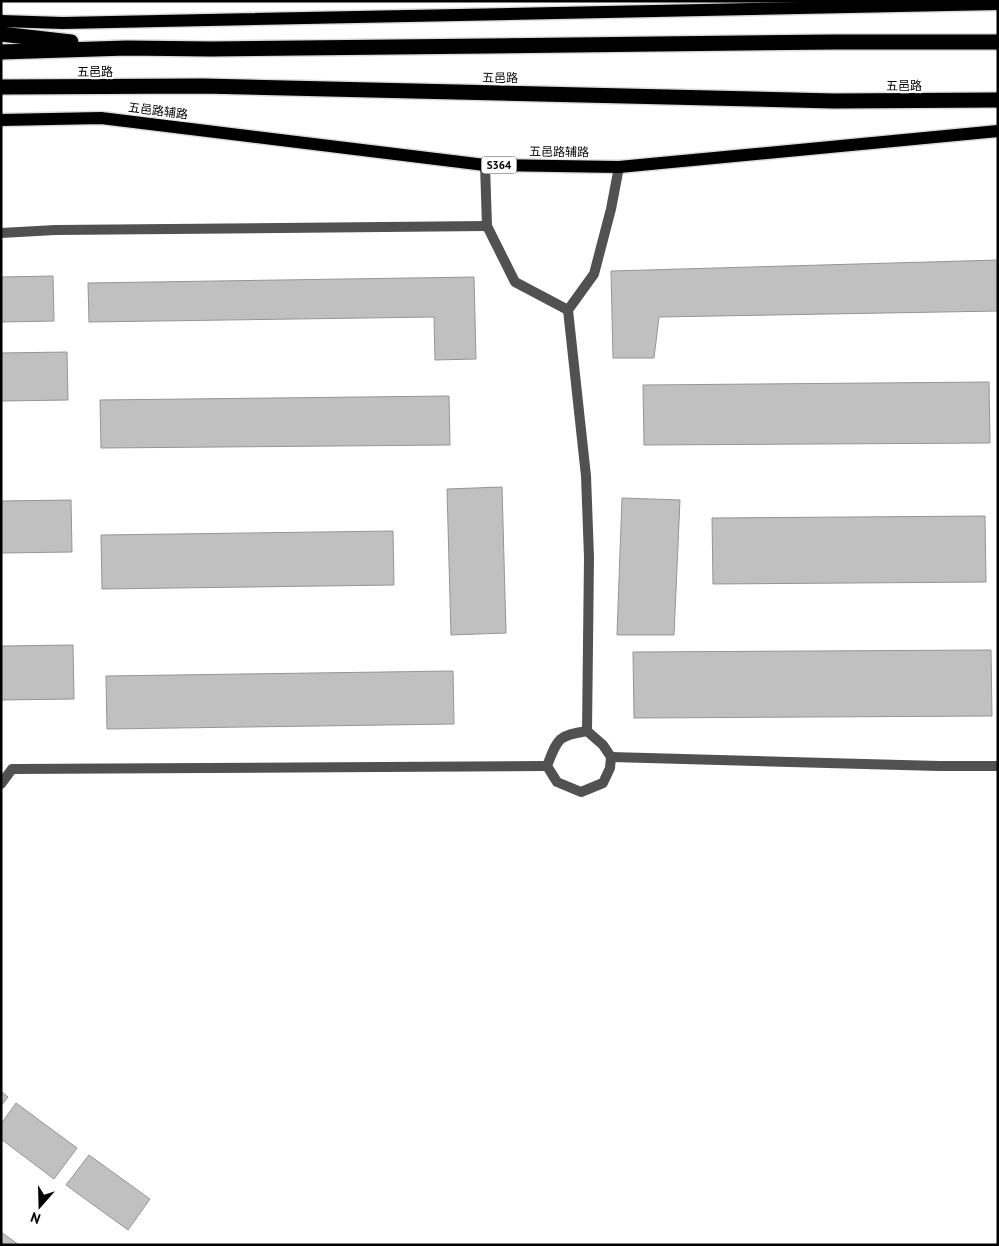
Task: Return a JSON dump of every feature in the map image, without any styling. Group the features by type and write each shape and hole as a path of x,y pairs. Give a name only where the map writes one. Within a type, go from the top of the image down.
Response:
{"highway":[{"path":"1,34 127,48"},
{"name":"五邑路","path":"1,52 127,48 211,50 834,42 998,42"},
{"name":"五邑路","path":"1,87 203,86 834,101 998,100"},
{"path":"1,97 67,87"}],"main road":[{"path":"1,22 998,4"},
{"name":"五邑路辅路","path":"1,120 101,118 485,165 619,167 998,131"}],"street":[{"path":"485,165 487,226 516,282 568,310"},
{"path":"547,766 558,782 581,792 603,783 610,768 612,756 588,731 589,557 586,476 568,310 594,274 611,209 619,167"},
{"path":"1,233 55,230 487,226"},
{"path":"547,766 556,745 566,735 588,731"},
{"path":"612,756 939,766 998,766"},
{"path":"1,784 12,769 547,766"}],"building":[{"path":"998,260 998,311 659,317 654,358 613,358 611,271"},
{"path":"53,276 54,321 1,322 1,277"},
{"path":"474,277 476,359 435,360 434,317 89,322 88,283"},
{"path":"67,352 68,400 1,401 1,353"},
{"path":"989,382 990,443 644,445 643,385"},
{"path":"449,396 450,445 101,448 100,400"},
{"path":"502,487 506,633 451,635 447,489"},
{"path":"622,498 680,500 674,635 617,635"},
{"path":"71,500 72,552 1,553 1,501"},
{"path":"985,516 986,582 713,584 712,518"},
{"path":"393,531 394,585 102,589 101,535"},
{"path":"73,645 74,699 1,700 1,646"},
{"path":"991,650 992,716 634,718 633,652"},
{"path":"453,671 454,724 107,729 106,676"},
{"path":"1,1091 8,1097 1,1106"},
{"path":"16,1103 77,1148 54,1179 1,1139 1,1124"},
{"path":"89,1155 150,1199 128,1230 66,1185"},
{"path":"1,1232 19,1245 1,1245"}]}
